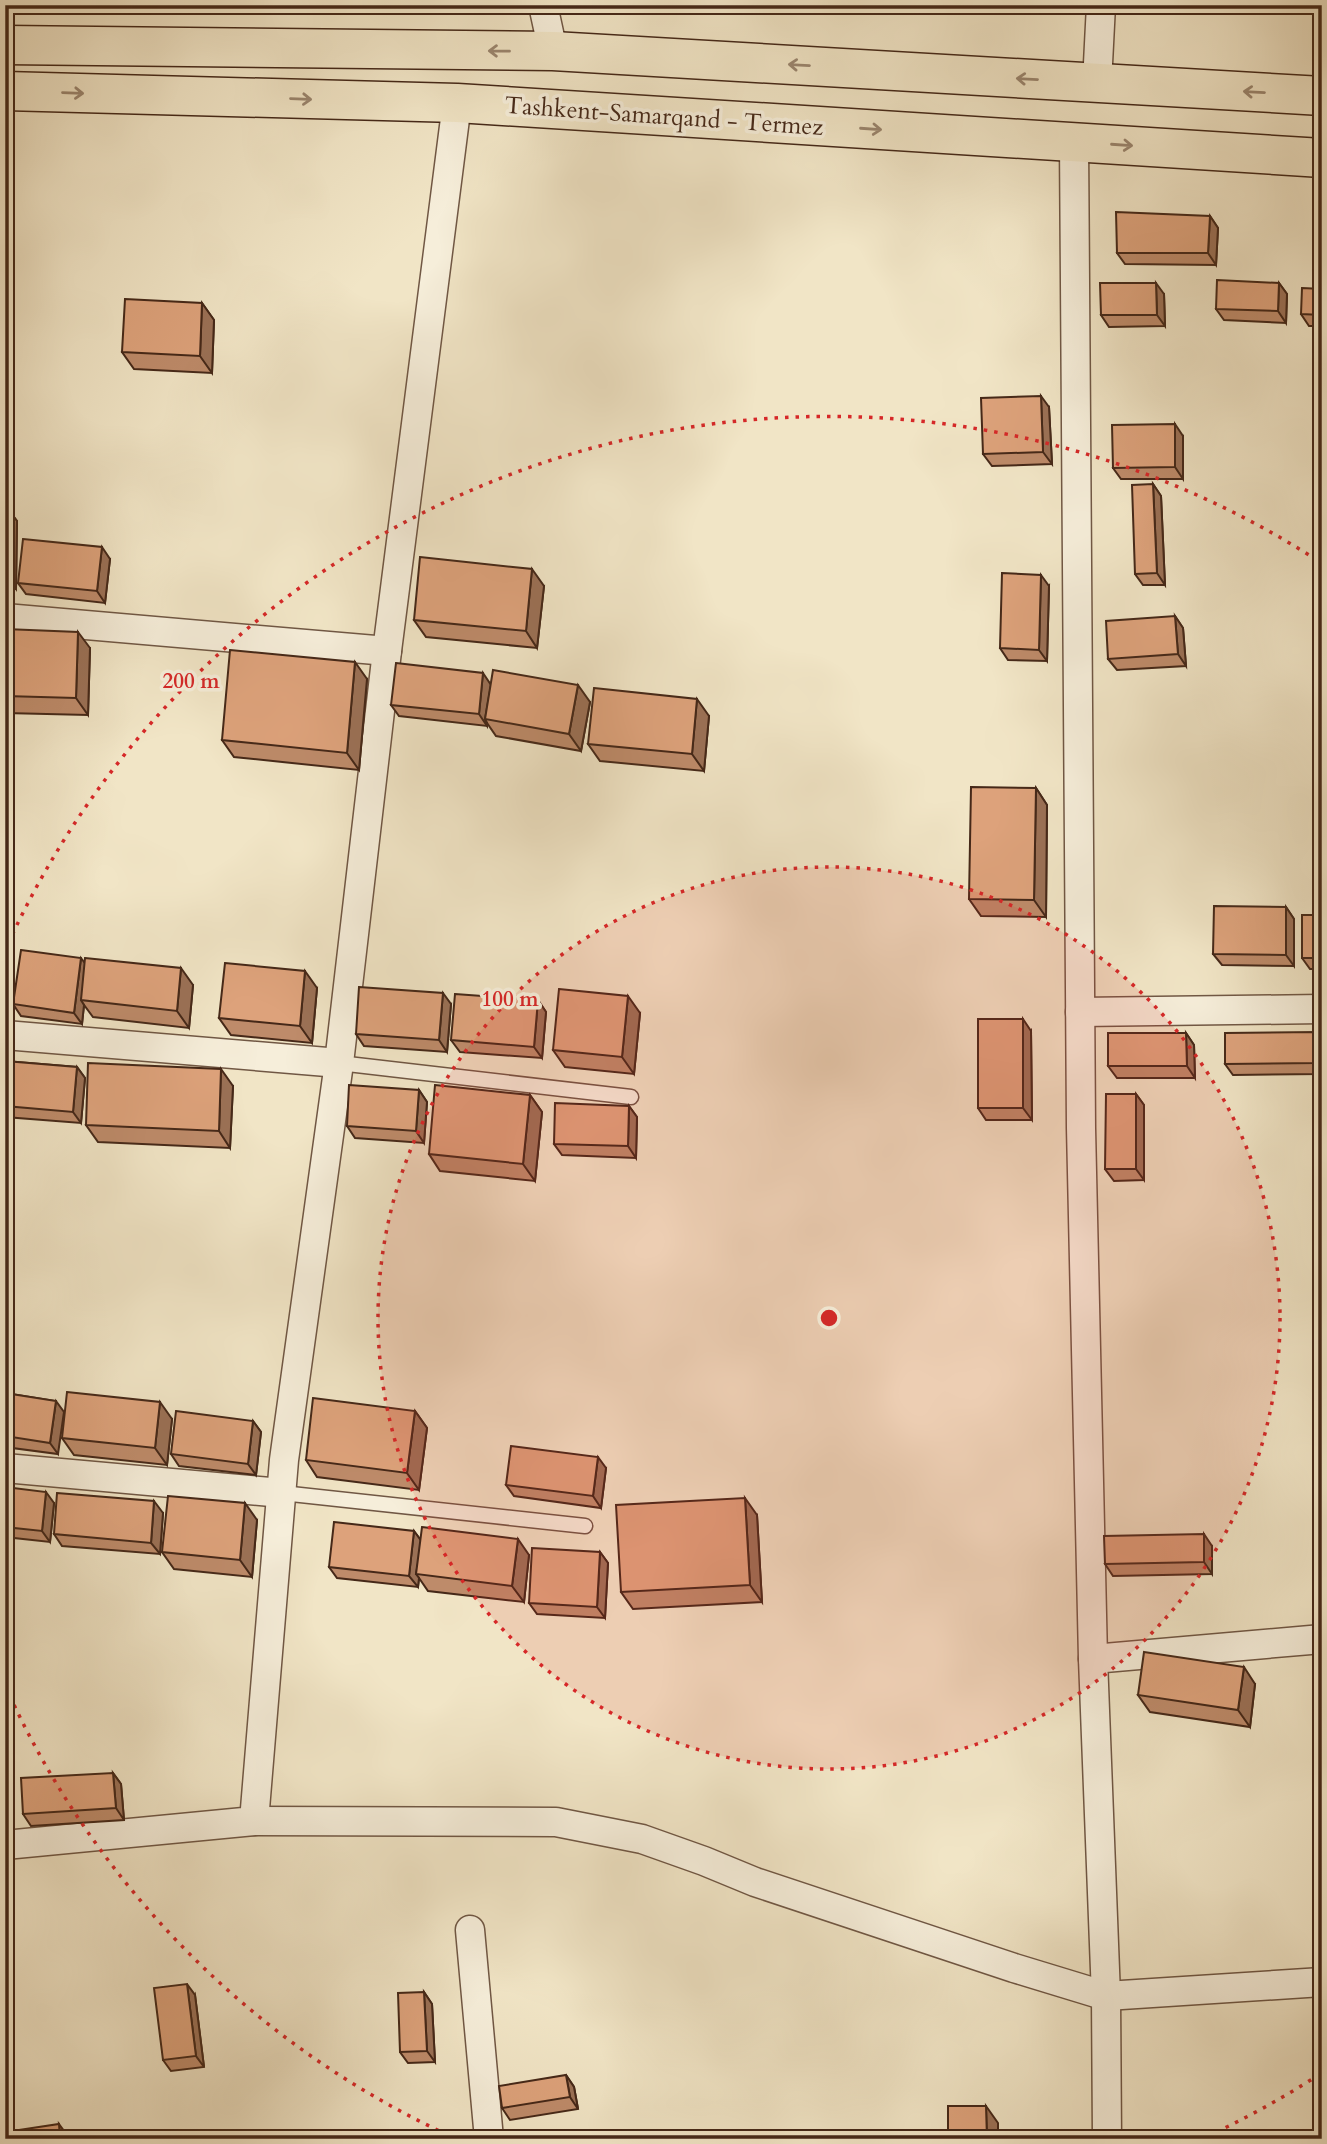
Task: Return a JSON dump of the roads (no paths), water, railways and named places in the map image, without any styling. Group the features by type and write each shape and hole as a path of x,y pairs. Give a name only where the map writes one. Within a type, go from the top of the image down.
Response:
{"highway":[{"path":"5,45 553,51 1322,96"},
{"path":"668,116 656,98 657,83 668,72 702,60"},
{"name":"Tashkent-Samarqand - Termez","path":"5,91 457,103 1322,158"}],"street":[{"path":"543,5 553,51"},
{"path":"1097,83 1101,5"},
{"path":"254,1821 284,1460 339,1063 387,651 457,103"},
{"path":"1074,142 1080,1012 1093,1659 1106,1996 1107,2139"},
{"path":"5,618 387,651"},
{"path":"1080,1012 1322,1009"},
{"path":"5,1035 339,1063"},
{"path":"5,1468 282,1493"},
{"path":"1093,1659 1322,1639"},
{"path":"5,1845 254,1821 556,1822 642,1839 768,1886 1106,1996 1322,1982"},
{"path":"470,1930 489,2139"}],"lane":[{"path":"339,1063 631,1097"},
{"path":"282,1493 585,1525"}]}
